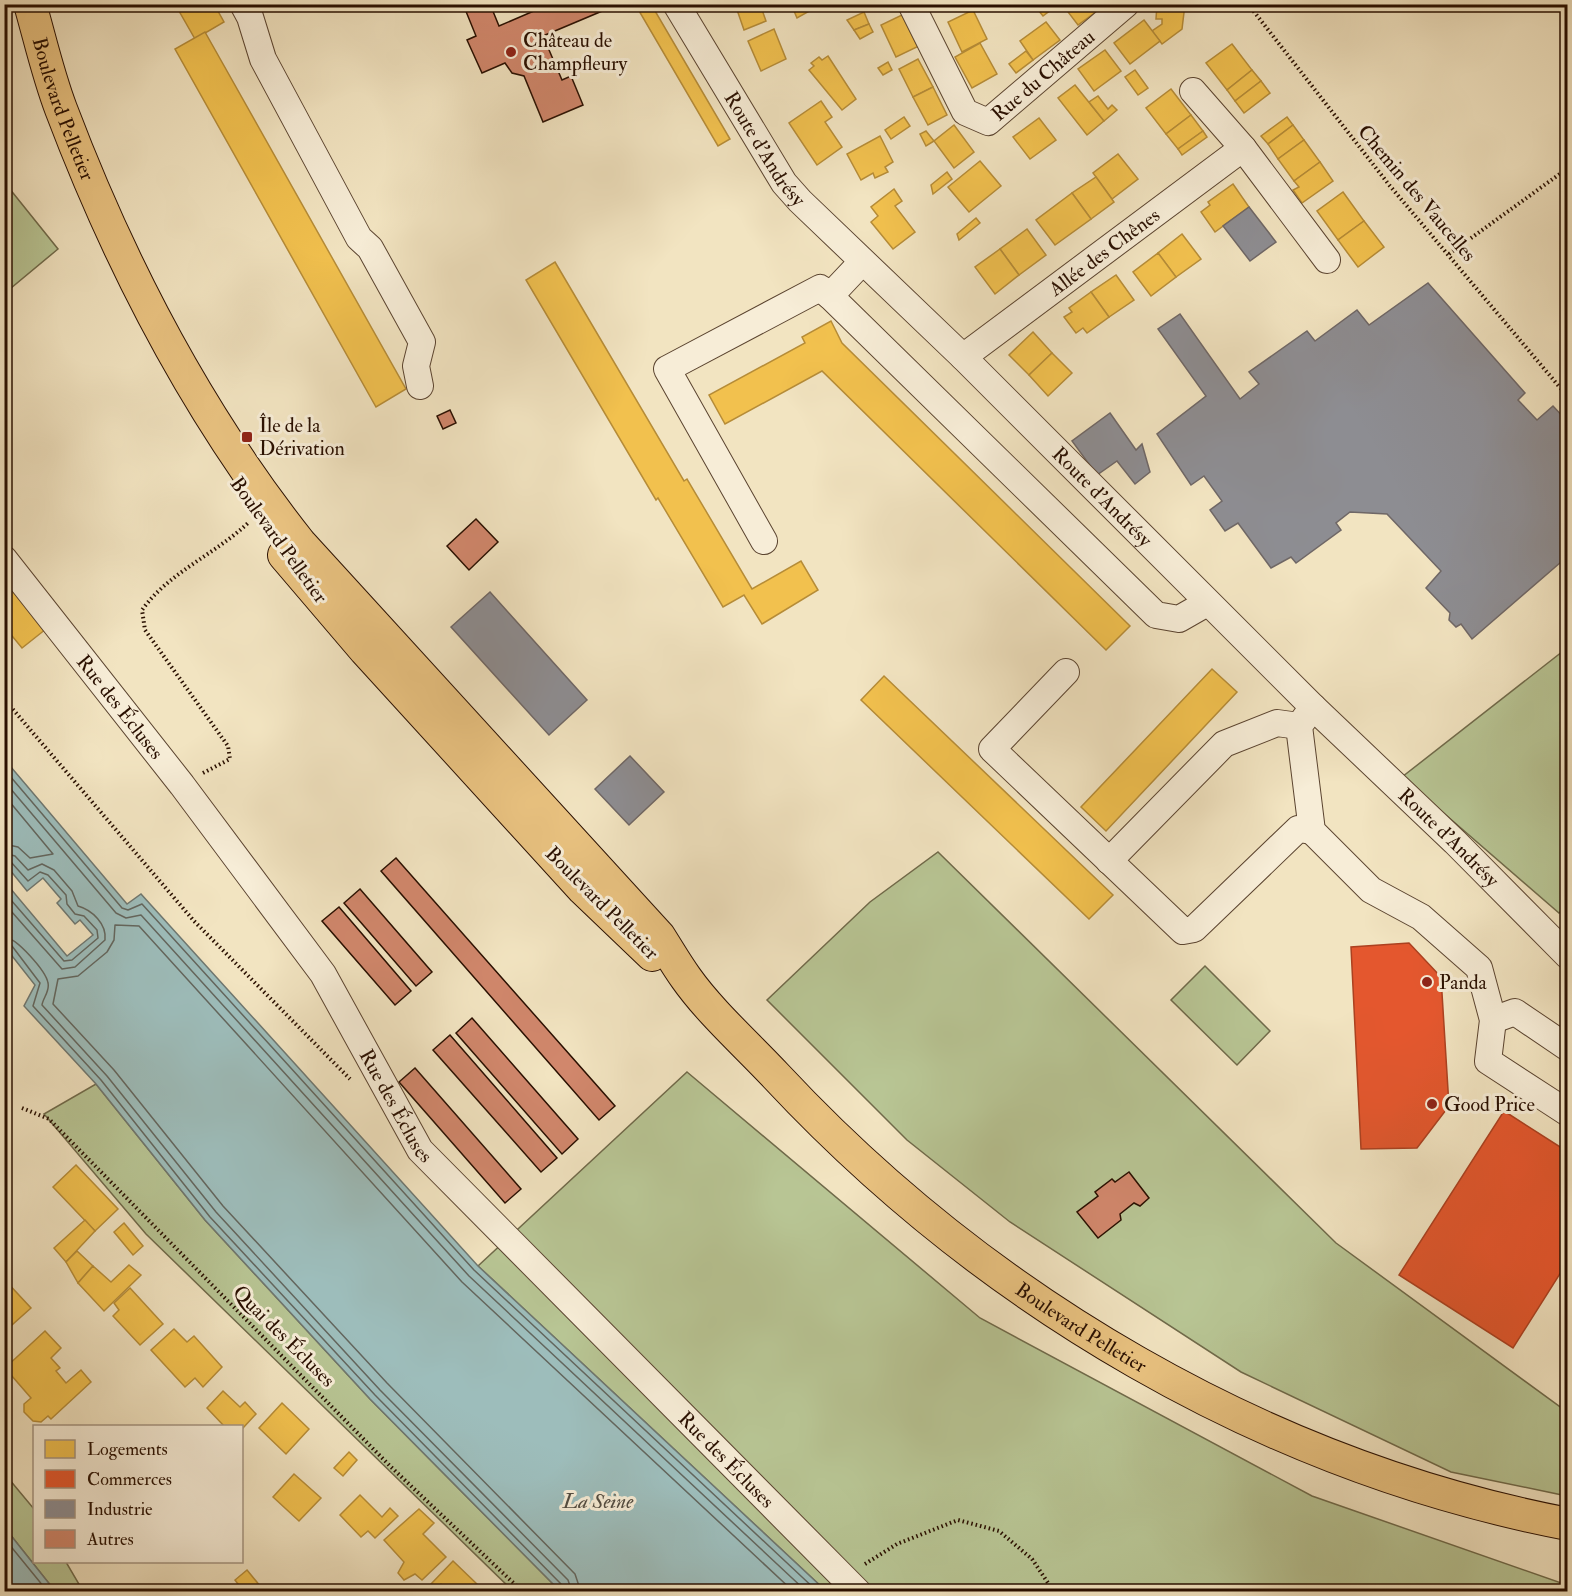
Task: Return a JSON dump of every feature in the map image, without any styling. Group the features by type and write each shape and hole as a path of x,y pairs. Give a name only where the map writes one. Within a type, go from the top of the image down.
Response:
{"main road":[{"name":"Boulevard Pelletier","path":"15,4 48,114 84,212 183,397 256,516 303,579 365,650 583,889 645,951 687,980"},
{"name":"Boulevard Pelletier","path":"30,4 60,107 97,199 146,306 194,390 253,480 300,543 658,936 687,980 823,1125 880,1179 980,1259 1101,1342 1207,1400 1363,1467 1433,1492 1507,1513 1568,1524"}],"street":[{"path":"243,4 250,17 263,59 359,238 370,248 422,342 416,366 420,386"},
{"name":"Route d'Andrésy","path":"676,4 784,183 862,262 963,357 1207,603 1306,717 1455,842 1568,956"},
{"name":"Rue du Château","path":"911,4 965,112 988,122 1126,4"},
{"path":"1193,91 1243,148 1327,260"},
{"name":"Allée des Chênes","path":"963,357 1243,148"},
{"path":"830,296 862,262"},
{"path":"764,541 667,369 820,288 1156,615 1179,620 1207,603"},
{"name":"Rue des Écluses","path":"4,560 182,784 323,974 420,1150 851,1584"},
{"path":"1066,672 992,749 1183,931 1194,929 1298,829 1312,831 1371,890 1420,917 1479,968 1493,1020 1488,1061 1568,1113"},
{"path":"1108,861 1224,744 1277,723 1306,717 1312,831"},
{"path":"1493,1020 1515,1012 1568,1048"}],"path":[{"name":"Chemin des Vaucelles","path":"1248,4 1390,186 1568,397"},
{"path":"1449,254 1568,168"},
{"path":"182,784 230,759 228,746 145,630 142,610 165,584 229,541 256,516"},
{"path":"4,699 194,921 353,1082"},
{"name":"Quai des Écluses","path":"22,1108 49,1119 391,1467 523,1592"},
{"path":"851,1584 897,1544 958,1520 999,1531 1032,1559 1053,1592"}],"green space":[{"path":"5,183 58,249 4,293"},
{"path":"1567,648 1567,906 1559,913 1402,777"},
{"path":"938,852 1336,1243 1567,1412 1567,1496 1451,1472 1241,1372 1010,1222 907,1140 767,1000 870,902"},
{"path":"1205,966 1270,1031 1237,1065 1171,1000"},
{"path":"687,1072 980,1318 1312,1496 1567,1585 1567,1591 826,1591 478,1266"},
{"path":"96,1084 205,1220 370,1399 560,1591 513,1591 146,1234 44,1114"},
{"path":"4,1473 33,1508 33,1563 67,1563 83,1591 55,1591 5,1528"}],"water":[{"name":"La Seine","path":"5,760 127,904 141,894 478,1266 826,1591 560,1591 370,1399 205,1220 96,1084 24,1006 35,985 5,947 5,882 67,956 93,935 80,920 75,924 57,903 61,899 43,878 27,891 5,864"},
{"path":"5,1528 55,1591 5,1591"}],"building: Logements":[{"path":"175,4 214,4 224,22 195,39"},
{"path":"635,4 651,4 730,139 718,146"},
{"path":"735,4 760,4 766,21 744,30"},
{"path":"791,4 822,4 797,18"},
{"path":"1033,4 1048,4 1052,9 1043,16"},
{"path":"1070,4 1104,4 1104,6 1078,25 1065,8"},
{"path":"1157,4 1185,4 1182,29 1162,44 1152,31 1162,24 1162,19 1156,19"},
{"path":"973,10 987,39 962,52 948,22"},
{"path":"864,12 869,24 854,30 847,20"},
{"path":"904,14 919,46 896,57 881,25"},
{"path":"1144,20 1160,41 1130,64 1114,43"},
{"path":"1046,22 1060,40 1033,60 1020,41"},
{"path":"869,24 873,32 860,39 854,30"},
{"path":"774,29 786,59 761,71 748,41"},
{"path":"205,32 406,389 376,407 175,49"},
{"path":"980,43 997,74 972,88 955,57"},
{"path":"1232,44 1252,70 1227,90 1206,63"},
{"path":"1105,50 1121,71 1094,91 1078,69"},
{"path":"1026,51 1033,60 1016,73 1009,64"},
{"path":"828,56 856,99 842,110 809,70 814,66 811,63 819,57 822,60"},
{"path":"918,59 933,87 913,97 899,69"},
{"path":"888,62 892,70 883,75 878,68"},
{"path":"1135,70 1148,88 1138,95 1125,77"},
{"path":"1252,70 1261,81 1235,101 1227,90"},
{"path":"1261,81 1270,93 1244,113 1235,101"},
{"path":"1075,85 1104,121 1087,135 1058,98"},
{"path":"933,87 947,115 928,125 913,97"},
{"path":"1171,89 1191,115 1166,134 1146,108"},
{"path":"1098,96 1108,109 1112,105 1117,110 1104,121 1089,102"},
{"path":"821,101 832,117 825,122 842,147 817,165 789,123"},
{"path":"1191,115 1203,131 1178,149 1166,134"},
{"path":"904,117 910,126 891,139 885,130"},
{"path":"1287,117 1293,125 1268,144 1261,136"},
{"path":"1039,118 1056,140 1030,159 1013,137"},
{"path":"954,125 974,152 954,168 934,141"},
{"path":"1293,125 1304,140 1278,159 1268,144"},
{"path":"926,131 934,141 926,146 920,134"},
{"path":"1203,131 1207,137 1182,155 1178,149"},
{"path":"880,136 893,162 885,167 888,172 875,178 873,173 861,180 847,154"},
{"path":"1304,140 1320,162 1294,181 1278,159"},
{"path":"1118,154 1138,179 1112,199 1093,173"},
{"path":"980,161 1001,186 969,212 948,187"},
{"path":"1320,162 1333,181 1302,203 1293,190 1299,187 1294,181"},
{"path":"947,172 952,179 933,194 931,185"},
{"path":"1096,177 1114,202 1091,219 1072,193"},
{"path":"1233,184 1249,207 1215,232 1201,212 1210,205 1208,202"},
{"path":"894,189 902,201 895,206 915,232 893,249 871,222 878,216 871,207"},
{"path":"1343,192 1364,221 1338,240 1317,211"},
{"path":"1072,193 1091,219 1055,245 1036,220"},
{"path":"976,218 980,223 959,240 957,234"},
{"path":"1364,221 1384,247 1358,267 1338,240"},
{"path":"1027,229 1046,255 1019,275 1000,249"},
{"path":"1182,234 1201,259 1176,277 1158,253"},
{"path":"1000,249 1019,275 995,294 975,267"},
{"path":"1158,253 1176,277 1151,296 1133,272"},
{"path":"555,262 684,481 687,479 752,589 801,561 818,590 762,624 744,595 723,607 658,498 656,500 526,280"},
{"path":"1116,275 1134,300 1109,317 1091,292"},
{"path":"1091,292 1109,317 1087,333 1083,328 1076,333 1064,317 1072,312 1069,308"},
{"path":"831,321 842,343 1130,626 1106,650 822,371 725,424 709,395 805,343 802,337"},
{"path":"1033,332 1052,353 1029,375 1009,355"},
{"path":"1052,353 1072,373 1048,396 1029,375"},
{"path":"4,580 46,629 22,648 8,631 4,634"},
{"path":"1212,669 1237,692 1106,831 1081,807"},
{"path":"884,676 1113,895 1089,919 861,700"},
{"path":"76,1165 118,1209 95,1231 53,1187"},
{"path":"85,1220 95,1231 66,1262 54,1248"},
{"path":"124,1223 143,1246 133,1255 114,1232"},
{"path":"77,1251 93,1266 78,1283 66,1262"},
{"path":"129,1265 141,1275 104,1311 78,1283 93,1266 111,1282"},
{"path":"4,1279 31,1308 4,1332"},
{"path":"130,1288 163,1324 140,1345 113,1316 119,1310 114,1303"},
{"path":"174,1329 187,1342 194,1336 222,1367 203,1387 195,1378 185,1387 151,1350"},
{"path":"45,1331 61,1348 51,1358 60,1368 56,1371 66,1383 81,1370 91,1382 51,1419 48,1416 41,1422 33,1421 24,1412 24,1404 31,1398 5,1368"},
{"path":"223,1391 240,1407 245,1402 256,1414 243,1428 243,1425 223,1425 207,1408"},
{"path":"282,1403 309,1429 286,1454 259,1428"},
{"path":"349,1452 357,1460 343,1476 334,1468"},
{"path":"294,1474 321,1498 299,1521 273,1497"},
{"path":"360,1495 382,1517 390,1508 398,1516 375,1538 368,1531 361,1537 340,1515"},
{"path":"419,1509 434,1523 423,1534 446,1557 422,1580 415,1574 404,1580 398,1573 404,1562 384,1540"},
{"path":"453,1561 483,1592 449,1592 441,1584 436,1589 431,1584"},
{"path":"247,1570 265,1592 244,1592 235,1580"}],"building: Commerces":[{"path":"1409,943 1441,977 1449,1106 1417,1148 1361,1149 1351,947"},
{"path":"1504,1111 1568,1152 1568,1261 1513,1348 1399,1275"}],"building: Industrie":[{"path":"1249,207 1276,242 1250,261 1223,226"},
{"path":"1428,283 1525,393 1518,400 1537,420 1553,406 1568,422 1568,556 1472,639 1461,624 1456,627 1449,620 1450,613 1426,588 1441,571 1387,514 1350,512 1336,523 1341,530 1296,563 1291,557 1271,568 1238,523 1225,531 1210,510 1222,501 1204,476 1191,485 1157,434 1206,396 1158,329 1180,314 1240,399 1259,384 1249,372 1307,331 1315,341 1357,310 1369,325"},
{"path":"1110,413 1136,450 1142,444 1150,472 1135,484 1117,461 1097,475 1072,441"},
{"path":"490,592 587,700 549,735 451,627"},
{"path":"630,756 664,792 629,825 595,789"}],"building: Autres":[{"name":"Château de Champfleury","path":"463,4 490,4 499,26 550,4 605,4 607,9 543,36 562,80 571,76 583,105 543,122 524,76 512,73 505,63 482,73 467,40 476,36"},
{"path":"450,410 456,423 443,429 437,416"},
{"path":"476,519 498,542 469,570 447,546"},
{"path":"396,858 615,1106 599,1120 381,871"},
{"path":"360,889 432,972 416,986 344,903"},
{"path":"339,907 411,991 395,1005 322,921"},
{"path":"472,1018 578,1139 562,1154 456,1033"},
{"path":"450,1035 557,1158 541,1172 433,1050"},
{"path":"415,1068 521,1189 505,1203 399,1082"},
{"path":"1129,1172 1149,1198 1140,1206 1134,1203 1120,1214 1121,1220 1098,1238 1077,1212 1098,1196 1095,1192 1112,1179 1115,1182"}],"place":[{"name":"Château de Champfleury","path":"511,52"},
{"name":"Île de la Dérivation","path":"247,437"},
{"name":"Panda","path":"1427,982"},
{"name":"Good Price","path":"1432,1104"}]}
